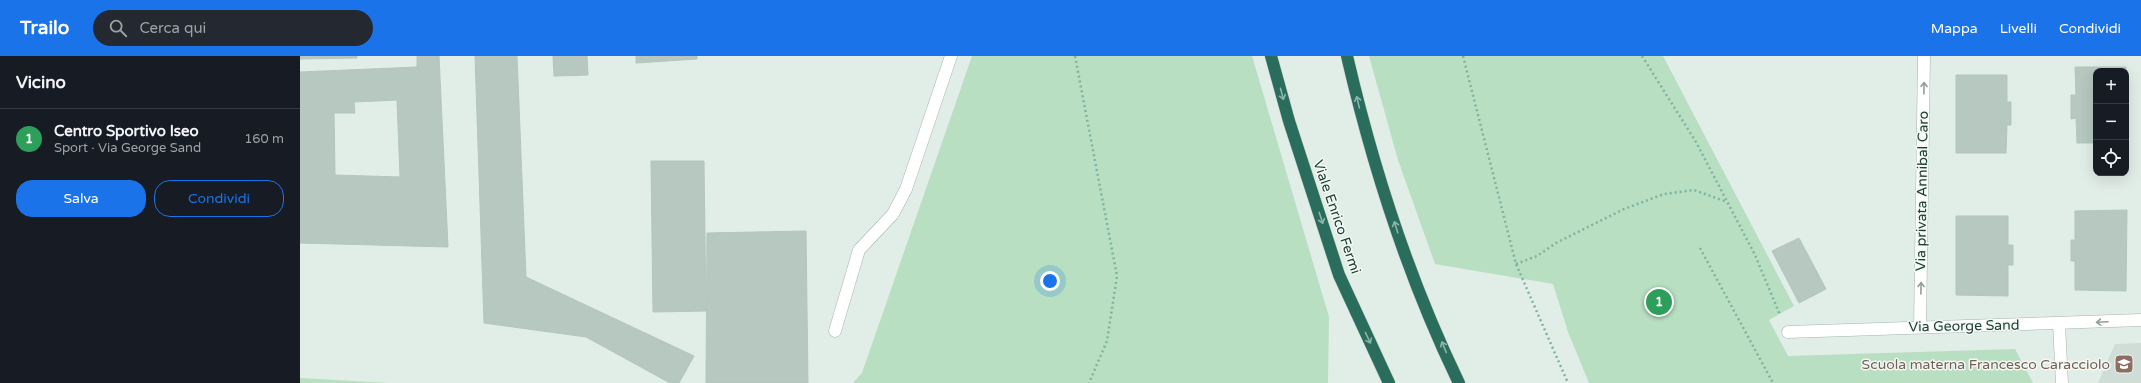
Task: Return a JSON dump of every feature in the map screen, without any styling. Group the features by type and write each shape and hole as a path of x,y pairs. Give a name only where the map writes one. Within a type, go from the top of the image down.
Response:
{"highway":[{"name":"Viale Enrico Fermi","path":"1271,56 1289,121 1339,275 1389,383"},
{"path":"1347,56 1360,112 1401,243 1459,383"}],"street":[{"path":"836,331 859,250 893,214 906,189 951,56"},
{"name":"Via privata Annibal Caro","path":"1920,327 1924,56"},
{"name":"Via George Sand","path":"1788,332 2059,324 2141,320"},
{"path":"2059,324 2062,383"}],"path":[{"path":"1075,56 1117,276 1108,341 1089,383"},
{"path":"1463,56 1516,264 1568,383"},
{"path":"1642,56 1696,142 1755,255 1788,332"},
{"path":"1516,264 1537,256 1556,243 1624,209 1664,194 1694,190 1727,202"},
{"path":"1700,248 1773,383"}],"shaded area":[{"name":"Scuola materna Francesco Caracciolo","path":"2141,343 2141,383 2098,383 2115,344"}],"green space":[{"path":"972,56 1252,56 1329,317 1328,383 853,383 862,373"},
{"path":"1369,56 1663,56 1794,306 1769,320 1788,356 2015,349 2033,383 1589,383 1568,332 1553,284 1435,264 1398,160"},
{"path":"300,378 389,383 300,383"}],"building":[{"path":"300,56 357,56 357,58 300,59"},
{"path":"417,56 439,56 448,247 300,243 300,72 417,67","holes":["397,100 400,177 335,175 334,113 355,113 354,102"]},
{"path":"475,56 517,56 526,277 694,356 679,383 670,383 586,337 484,323"},
{"path":"553,56 587,56 588,75 554,76"},
{"path":"636,56 697,56 697,59 636,63"},
{"path":"2075,67 2126,67 2093,68 2093,143 2077,143 2076,118 2071,119 2071,95 2076,95"},
{"path":"1956,75 2007,75 2007,102 2011,102 2011,125 2007,125 2006,153 1956,153"},
{"path":"651,161 704,161 706,311 653,312"},
{"path":"2127,210 2126,291 2075,290 2075,261 2071,261 2071,240 2075,240 2075,211"},
{"path":"1956,216 2008,216 2008,245 2013,245 2013,265 2008,265 2008,296 1956,295"},
{"path":"806,231 808,383 706,383 707,233"},
{"path":"1799,238 1826,289 1799,303 1772,251"}],"place":[{"name":"Centro Sportivo Iseo","path":"1659,302"},
{"name":"Scuola materna Francesco Caracciolo","path":"2124,364"}]}
